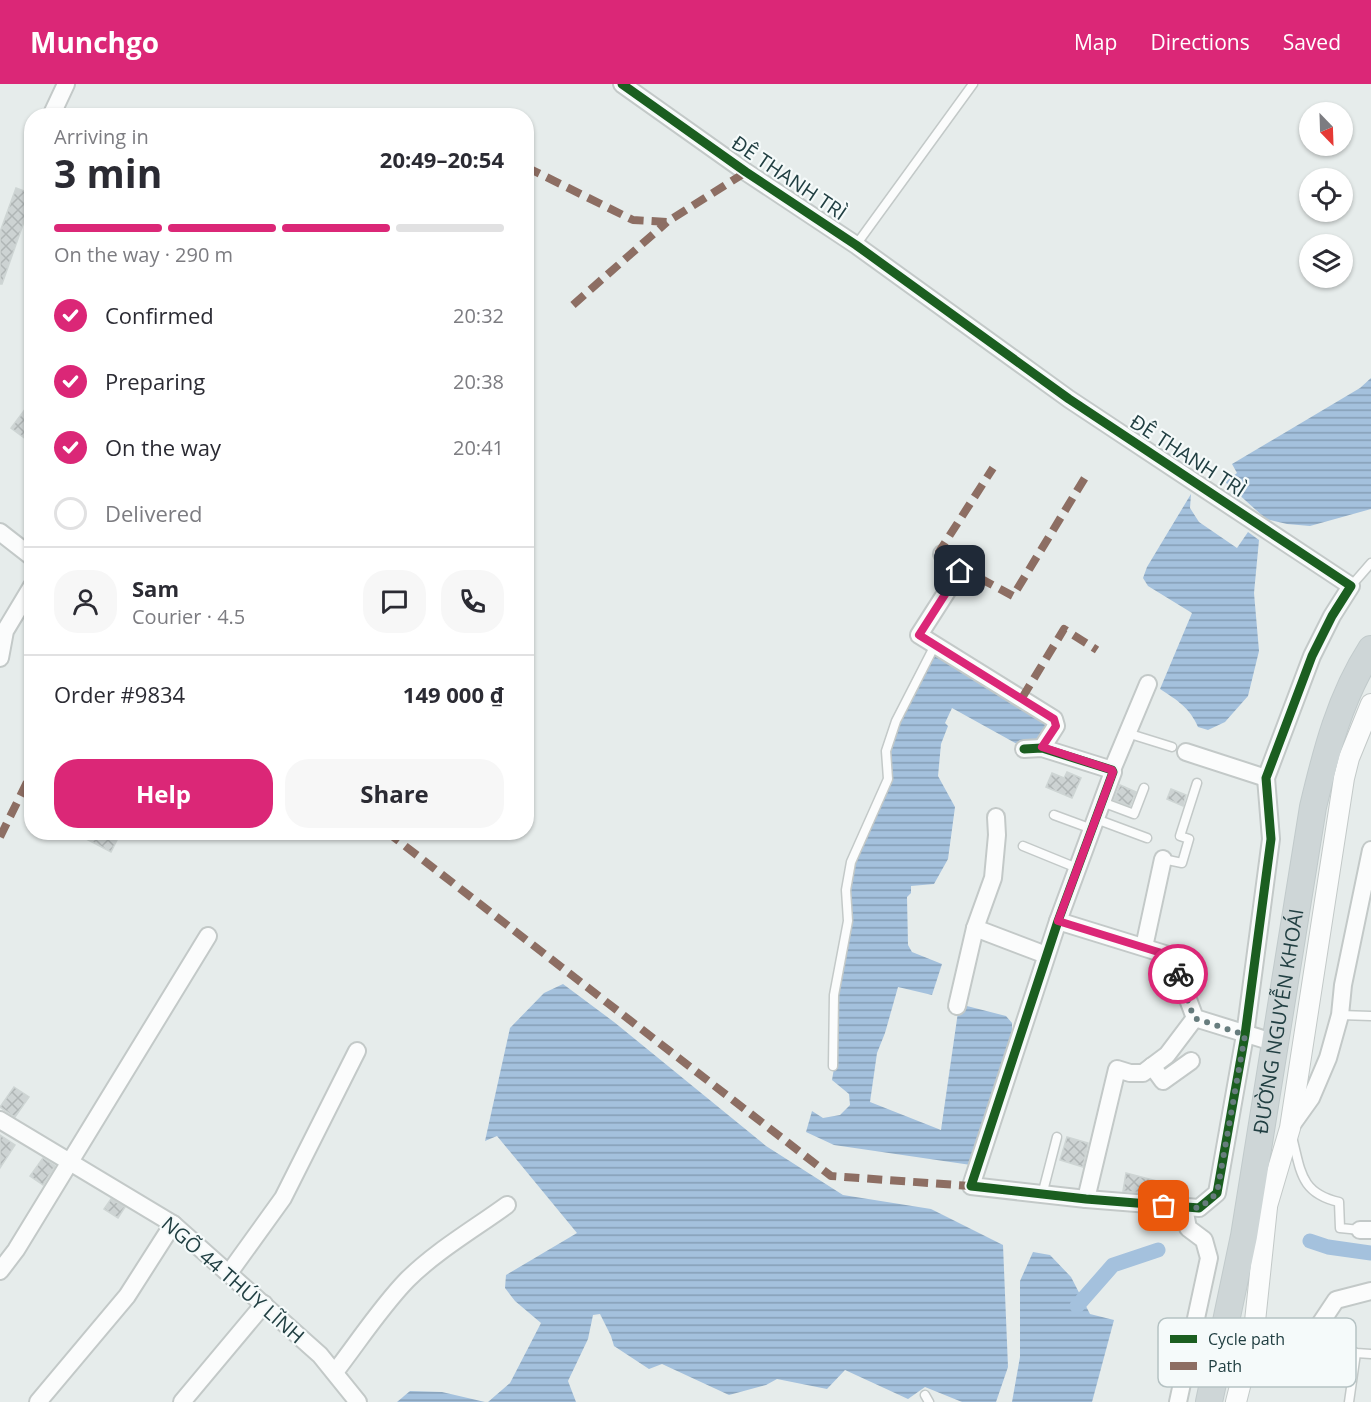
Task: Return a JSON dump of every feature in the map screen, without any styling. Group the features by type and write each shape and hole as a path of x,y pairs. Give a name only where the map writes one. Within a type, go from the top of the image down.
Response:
{"main road":[{"name":"ĐƯỜNG NGUYỄN KHOÁI","path":"1227,1318 1244,1236 1313,807 1326,752 1343,702 1371,649"},
{"name":"ĐƯỜNG NGUYỄN KHOÁI","path":"1209,1402 1212,1387"}],"street":[{"path":"55,108 66,84"},
{"name":"ĐÊ THANH TRÌ","path":"622,84 746,172 856,245 1069,399 1351,586"},
{"path":"0,532 24,551"},
{"path":"942,554 958,563 960,571 919,635 1054,719 1056,726 1042,747"},
{"path":"1148,684 1112,770 1058,921 970,1186 1184,1208 1200,1208 1217,1193 1245,1035 1271,839 1266,778 1312,656 1332,616 1351,586"},
{"path":"0,658 5,631 24,599"},
{"path":"1255,1318 1267,1206 1290,1128 1344,778 1349,758 1371,705"},
{"path":"1024,749 1042,747 1112,770"},
{"path":"1179,749 1266,778"},
{"path":"957,1006 975,928 993,878 997,835 996,817"},
{"path":"1290,1128 1311,1098 1328,1058 1340,1015 1343,985 1371,850"},
{"path":"1144,947 1163,859"},
{"path":"1058,921 1168,955 1174,962 1194,1018"},
{"path":"975,928 1046,955"},
{"path":"0,1271 16,1250 208,936"},
{"path":"1194,1018 1276,1043"},
{"path":"1086,1199 1117,1069 1130,1073 1143,1073 1167,1055 1194,1018"},
{"path":"229,1273 283,1198 357,1051"},
{"path":"1152,1066 1163,1081 1191,1061"},
{"name":"NGÕ 44 THÚY LĨNH","path":"0,1120 173,1224 320,1355 358,1402"},
{"path":"335,1372 389,1301 408,1280 429,1261 507,1205"},
{"path":"1244,1236 1267,1206"},
{"path":"1184,1208 1188,1227 1204,1240 1209,1258 1196,1318"},
{"path":"38,1402 127,1296 173,1224"},
{"path":"1324,1318 1336,1300 1371,1291"},
{"path":"182,1402 264,1304"},
{"path":"1178,1402 1181,1387"},
{"path":"1236,1402 1240,1387"}],"lane":[{"path":"856,245 973,84"},
{"path":"1351,586 1371,563"},
{"path":"832,1066 834,995 848,921 846,890 851,862 888,779 886,751 896,721 935,645"},
{"path":"1127,733 1179,749"},
{"path":"1163,859 1182,863 1189,839 1180,836 1197,783"},
{"path":"1102,802 1134,814 1144,788"},
{"path":"1054,816 1148,838"},
{"path":"1023,846 1077,868"},
{"path":"1340,1015 1371,1016"},
{"path":"1290,1128 1301,1172 1310,1190 1325,1199 1339,1202 1340,1228 1365,1230"},
{"path":"1042,1194 1057,1137"},
{"path":"1356,1353 1371,1354"},
{"path":"1349,1402 1351,1387"}],"water":[{"path":"1371,378 1371,509 1310,526 1287,524 1266,519 1225,482 1237,473 1232,464 1360,388"},
{"path":"1191,494 1190,508 1199,522 1237,548 1248,532 1259,540 1254,593 1259,651 1248,696 1225,722 1208,730 1198,727 1187,710 1160,689 1192,613 1148,586 1143,578 1147,567"},
{"path":"940,651 1045,717 1048,729 1039,741 1032,744 1017,744 952,708 945,723 948,726 941,744 938,776 955,807 948,859 934,884 911,886 911,893 907,897 908,945 912,952 942,964 932,995 898,987 877,1053 870,1102 941,1130 958,1012 963,1005 1006,1016 1012,1023 1012,1034 971,1165 834,1145 806,1132 812,1111 823,1118 840,1115 850,1105 849,1094 832,1080 835,1062 837,993 848,888 854,861 891,781 889,747 913,689 932,654"},
{"path":"563,984 614,1022 766,1146 843,1195 931,1209 1003,1245 1008,1367 996,1402 962,1402 925,1387 908,1399 845,1370 827,1389 777,1379 766,1385 729,1395 662,1364 649,1369 614,1346 600,1314 593,1315 588,1339 568,1381 576,1402 488,1402 510,1383 541,1323 515,1301 505,1288 506,1275 577,1233 497,1136 485,1141 510,1028 544,993"},
{"path":"1033,1252 1050,1255 1071,1277 1090,1314 1114,1320 1092,1402 1012,1402 1020,1357 1020,1281"},
{"path":"410,1391 442,1392 485,1402 397,1402"}],"building":[{"path":"16,188 24,191 24,222 2,284 0,284 0,232"},
{"path":"24,411 24,438 11,428"},
{"path":"1067,772 1081,778 1072,798 1046,787 1052,773 1064,778"},
{"path":"1120,785 1136,792 1130,806 1114,800"},
{"path":"1171,789 1186,795 1183,806 1167,799"},
{"path":"88,840 117,840 111,852"},
{"path":"14,1087 29,1097 15,1117 0,1107"},
{"path":"0,1135 15,1145 0,1168"},
{"path":"1067,1137 1088,1143 1083,1167 1060,1160"},
{"path":"43,1158 55,1166 43,1185 30,1176"},
{"path":"1126,1173 1157,1181 1155,1194 1123,1191"},
{"path":"111,1199 125,1207 118,1218 104,1209"}],"waterway":[{"path":"1310,1241 1328,1247 1371,1253"},
{"path":"1077,1306 1113,1265 1158,1250"}],"marked path":[{"path":"534,171 633,220 667,222 746,172"},
{"path":"573,305 667,222"},
{"path":"942,554 939,552 993,468"},
{"path":"959,567 1013,596 1086,476"},
{"path":"1022,698 1064,629 1097,650"},
{"path":"0,837 24,788"},
{"path":"397,840 831,1176 971,1186"}],"cycle path":[{"path":"622,84 746,172 856,245 1069,399 1351,586 1332,616 1312,656 1266,778 1271,839 1245,1035 1217,1193 1199,1208 1086,1199 971,1186 1058,921 1113,772 1042,748 1024,749"}],"way so far":[{"path":"1164,1206 1200,1208 1217,1193 1245,1035 1194,1018 1178,974"}],"route":[{"path":"960,571 919,635 1054,719 1056,726 1042,747 1113,772 1058,921 1168,955 1174,962 1178,974"}]}
